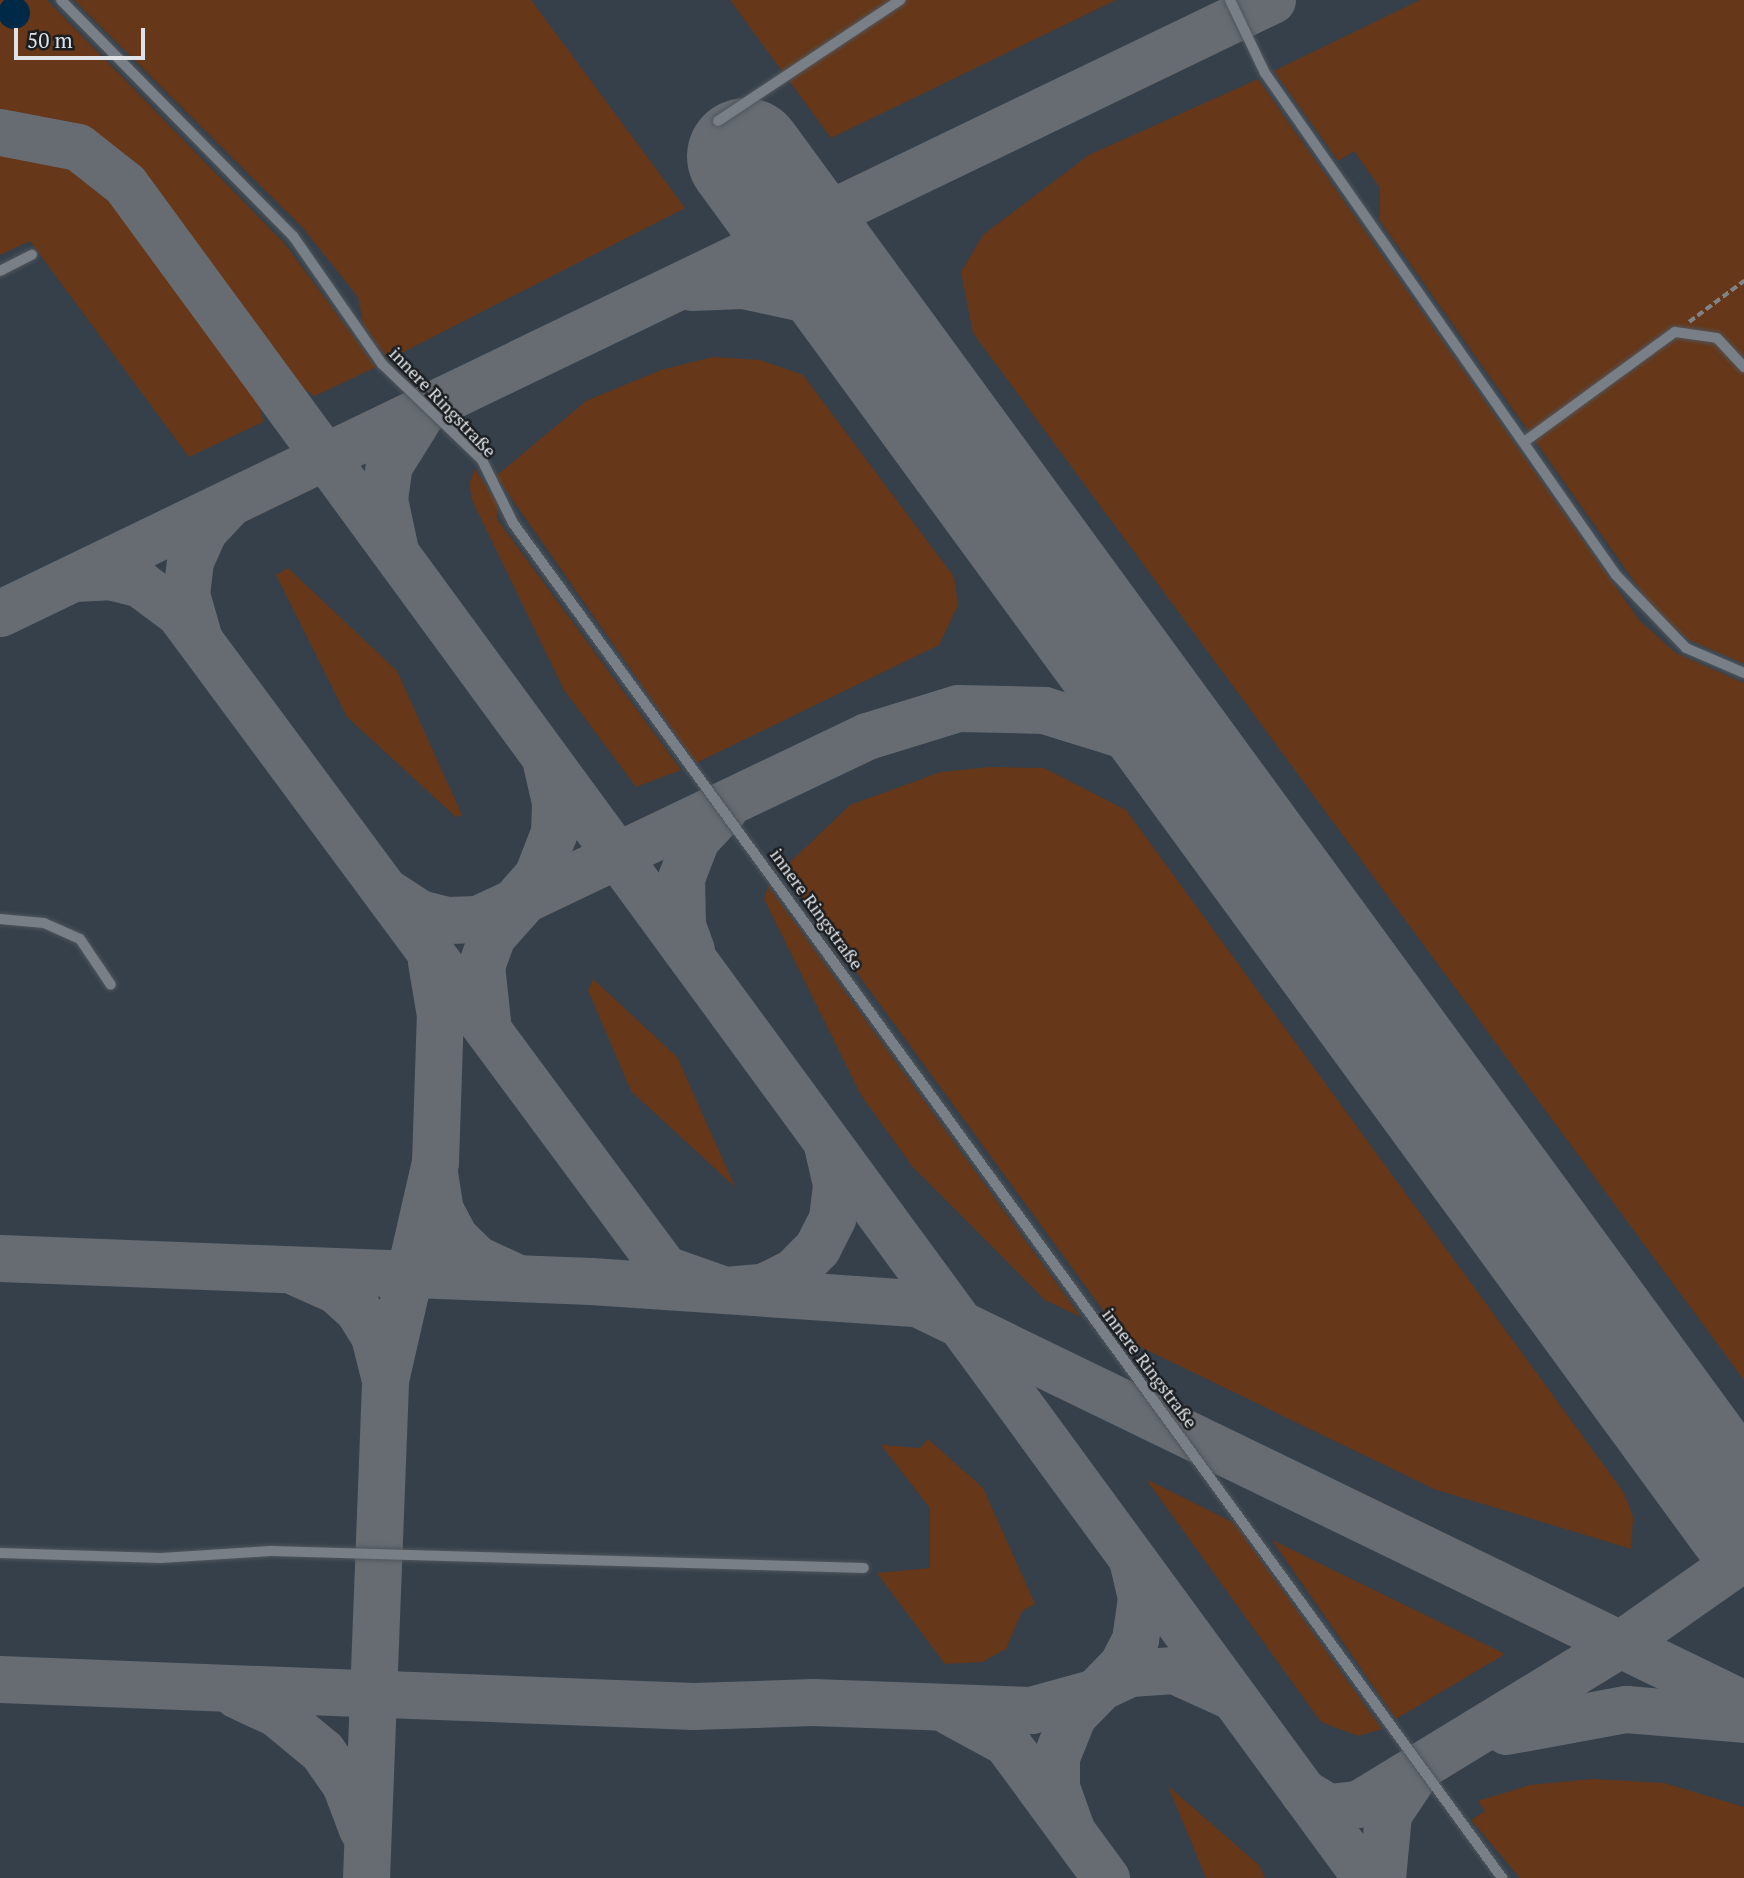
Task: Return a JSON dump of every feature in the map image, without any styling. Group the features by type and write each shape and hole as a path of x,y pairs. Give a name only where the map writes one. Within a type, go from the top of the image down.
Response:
{"lane":[{"name":"innere Ringstraße","path":"61,0 275,217 382,364 482,460 513,523 1502,1878"},
{"path":"718,121 900,0"},
{"path":"1230,0 1265,73 1648,614 1686,648 1744,673"},
{"path":"0,271 32,255"},
{"path":"1524,442 1675,332 1717,338 1744,367"},
{"path":"0,919 44,923 80,939 111,985"},
{"path":"0,1553 161,1558 271,1551 864,1568"}],"path":[{"path":"1675,332 1744,281"}],"shaded area":[{"path":"0,0 1744,0 1744,1878 0,1878"},
{"path":"0,0 47,0 285,244 376,367 315,396 300,387 122,157 72,128 0,117"},
{"path":"74,0 531,0 685,208 388,360 363,324 358,297 303,228"},
{"path":"730,0 1116,0 831,138"},
{"path":"1420,0 1744,0 1744,664 1687,639 1653,608 1380,221 1380,188 1354,151 1338,161 1274,71"},
{"path":"1258,79 1639,620 1676,653 1744,683 1744,1380 973,333 961,272 983,235 1089,155"},
{"path":"0,152 72,166 91,177 258,395 263,422 189,457 30,241 0,255"},
{"path":"713,357 760,360 803,375 954,577 958,605 939,645 696,763 496,476 586,401 661,370"},
{"path":"475,469 498,504 497,519 681,770 636,787 564,690 473,502 469,484"},
{"path":"288,568 397,671 462,815 456,817 347,717 276,575"},
{"path":"991,767 1044,768 1126,810 1624,1493 1633,1517 1631,1549 1434,1489 1124,1339 782,870 850,805 941,772"},
{"path":"768,886 1081,1317 1045,1300 912,1166 861,1095 764,899"},
{"path":"593,979 677,1057 735,1187 631,1091 588,990"},
{"path":"928,1439 983,1488 1035,1604 1022,1611 1006,1649 982,1662 945,1664 877,1573 930,1568 930,1508 881,1445 920,1448"},
{"path":"1146,1479 1234,1523 1382,1729 1358,1736 1321,1722"},
{"path":"1272,1540 1505,1654 1396,1719"},
{"path":"1593,1779 1664,1783 1744,1807 1744,1878 1520,1878 1471,1820 1485,1811 1478,1801 1530,1785"},
{"path":"1168,1786 1259,1865 1265,1878 1206,1878"}],"water":[{"path":"14,-3 25,2 30,13 25,24 14,29 3,24 -2,13 3,2"}],"taxiway":[{"path":"0,613 1272,0"},
{"path":"0,132 78,147 125,184 1366,1878"},
{"path":"691,287 743,285 807,299 862,331 906,378"},
{"path":"394,546 384,499 389,465 424,409"},
{"path":"198,636 186,594 190,561 204,530 227,505"},
{"path":"74,578 109,576 140,584 179,613 665,1269 725,1290 763,1287 793,1272 817,1248 832,1218 836,1184 827,1146"},
{"path":"500,911 867,736 958,708 1044,710 1121,734 1186,777 1242,837"},
{"path":"387,892 419,913 448,920 477,919 514,902 537,876 554,832 555,802 546,764"},
{"path":"691,950 682,925 681,878 696,839 724,809"},
{"path":"488,1030 481,966 492,936 524,900"},
{"path":"366,1878 385,1380 435,1162 440,1015 431,962"},
{"path":"434,1173 440,1210 455,1238 477,1259 516,1277"},
{"path":"0,1258 591,1281 917,1303 1744,1704"},
{"path":"298,1273 336,1290 358,1310 374,1336 385,1380"},
{"path":"1303,1792 1328,1807 1358,1804 1620,1644 1744,1557"},
{"path":"1071,1829 1056,1787 1056,1757 1073,1715 1122,1665 1135,1640 1141,1598 1133,1563"},
{"path":"1102,1686 1130,1673 1174,1670 1229,1695"},
{"path":"0,1679 693,1706 813,1702 1031,1710 1092,1693"},
{"path":"237,1695 276,1713 322,1751 345,1784 362,1829"},
{"path":"1506,1731 1626,1709 1744,1719"},
{"path":"949,1711 1006,1742 1106,1878"},
{"path":"1382,1878 1388,1814 1416,1772"}],"runway":[{"path":"745,156 1744,1522"}]}
